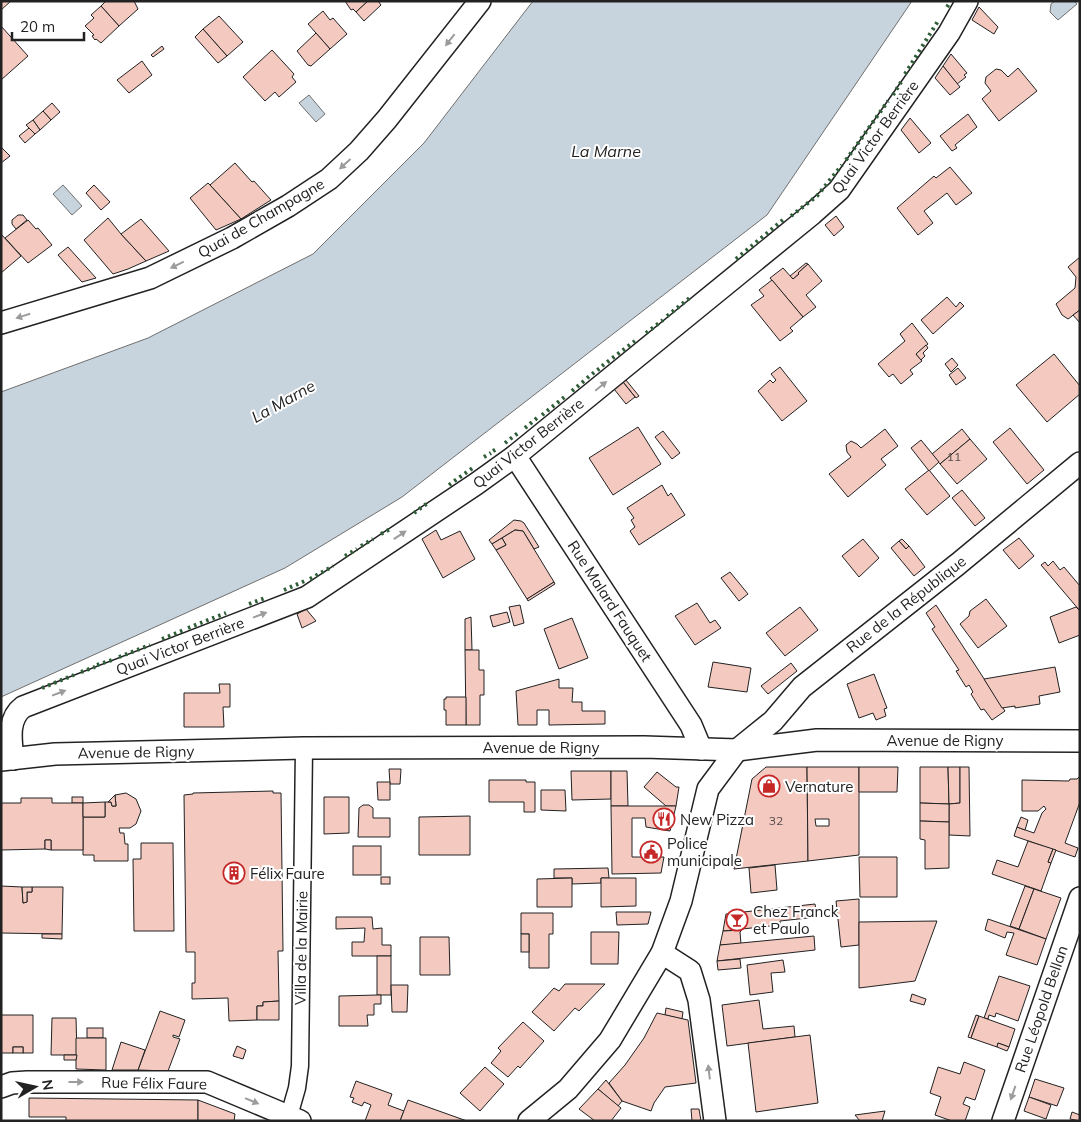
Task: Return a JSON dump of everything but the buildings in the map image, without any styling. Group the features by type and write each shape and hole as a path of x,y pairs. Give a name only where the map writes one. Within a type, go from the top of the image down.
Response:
{"street":[{"name":"Quai de Champagne","path":"1,323 150,278 232,238 288,206 329,179 359,152 382,126 480,1"},
{"name":"Quai Victor Berrière","path":"7,759 12,726 16,714 24,707 307,597 515,456 839,190 949,33 967,1"},
{"name":"Rue Malard Fauquet","path":"515,456 691,725 701,749"},
{"name":"Rue de la République","path":"529,1121 568,1089 610,1040 662,953 681,901 708,789 737,750 772,721 802,687 958,564 1080,463"},
{"name":"Avenue de Rigny","path":"7,759 55,754 304,748 644,747 737,750 817,740 1080,741"},
{"name":"Villa de la Mairie","path":"294,1118 300,1066 304,748"},
{"name":"Rue Léopold Bellan","path":"1003,1121 1080,898"},
{"path":"662,953 690,971 699,1000 715,1121"},
{"name":"Rue Félix Faure","path":"1,1087 12,1083 27,1082 207,1082 294,1118"}],"water":[{"name":"La Marne","path":"533,1 912,1 767,215 402,497 285,568 1,697 1,392 148,338 313,254 424,143"},
{"path":"1055,1 1074,1 1077,4 1058,20 1050,12 1051,4"},
{"path":"309,95 325,114 316,122 299,103"},
{"path":"63,185 82,206 72,215 53,194"}],"hedge":[{"path":"947,7 951,1"},
{"path":"905,74 938,21"},
{"path":"893,95 901,82"},
{"path":"846,160 888,101"},
{"path":"791,216 817,196 842,165"},
{"path":"736,259 784,219"},
{"path":"667,316 692,296"},
{"path":"646,333 663,320"},
{"path":"602,366 635,341"},
{"path":"587,378 600,368"},
{"path":"572,391 584,381"},
{"path":"542,415 567,395"},
{"path":"525,428 537,418"},
{"path":"505,443 518,433"},
{"path":"493,451 498,448"},
{"path":"484,457 491,453"},
{"path":"449,485 474,467"},
{"path":"414,513 429,502"},
{"path":"381,534 392,528"},
{"path":"361,546 373,539"},
{"path":"345,556 357,549"},
{"path":"310,579 333,566"},
{"path":"284,590 307,580"},
{"path":"249,604 265,598"},
{"path":"188,628 226,613"},
{"path":"162,639 184,630"},
{"path":"119,657 150,645"},
{"path":"97,665 112,660"},
{"path":"81,672 95,667"},
{"path":"42,688 74,675"}],"place":[{"name":"Vernature","path":"769,786"},
{"name":"New Pizza","path":"664,819"},
{"name":"Police municipale","path":"651,852"},
{"name":"Félix Faure","path":"234,873"},
{"name":"Chez Franck et Paulo","path":"737,920"}]}
